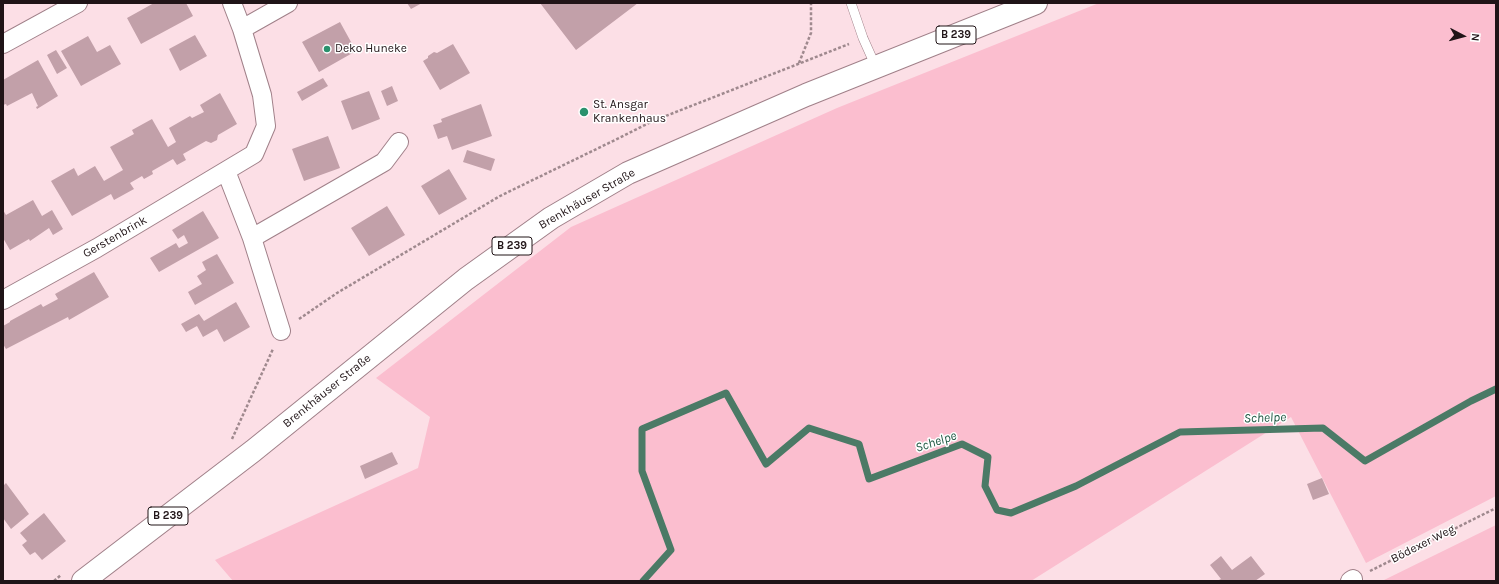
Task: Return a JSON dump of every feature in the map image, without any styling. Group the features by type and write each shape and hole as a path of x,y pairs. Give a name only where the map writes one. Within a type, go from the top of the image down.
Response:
{"main road":[{"name":"Brenkhäuser Straße","path":"74,576 253,451 466,279 551,218 628,173 806,95 1036,3"}],"street":[{"path":"3,44 78,3"},
{"name":"Gerstenbrink","path":"3,300 97,248 254,154 266,126 262,95 242,29 232,3"},
{"path":"242,29 288,3"},
{"path":"252,238 384,162 399,142"},
{"path":"226,171 252,238 281,331"}],"lane":[{"path":"851,3 863,38 876,67"}],"path":[{"path":"799,63 811,33 811,3"},
{"path":"230,443 281,331 337,292 500,196 653,121 863,38"},
{"name":"Bödexer Weg","path":"1352,580 1496,508"},
{"path":"54,581 74,576"}],"shaded area":[{"path":"1099,3 1496,3 1496,496 1366,563 1291,417 1031,581 233,581 215,560 418,468 430,417 376,378 571,227 837,108"},
{"path":"1496,525 1496,581 1382,581"}],"building":[{"path":"154,3 186,3 193,16 141,44 127,18"},
{"path":"407,3 422,3 411,9"},
{"path":"540,3 638,3 576,50"},
{"path":"340,22 356,51 319,72 302,42"},
{"path":"195,35 207,56 180,71 169,49"},
{"path":"88,36 97,52 110,45 121,64 81,86 61,51"},
{"path":"453,44 470,73 440,90 423,61 434,52 437,53"},
{"path":"56,50 67,68 57,74 47,55"},
{"path":"38,60 58,96 37,109 36,107 38,106 32,93 7,106 6,104 3,105 3,80"},
{"path":"323,78 328,86 302,101 297,92"},
{"path":"392,86 398,101 387,106 381,91"},
{"path":"369,91 380,119 352,130 341,101"},
{"path":"220,93 237,124 218,135 217,140 211,143 206,141 183,154 186,160 177,165 173,159 152,171 153,174 144,179 142,176 130,183 134,189 114,200 111,194 72,216 51,181 74,168 78,176 95,166 104,181 123,170 110,147 134,134 132,130 152,119 168,147 176,142 169,128 190,116 192,118 204,112 200,105"},
{"path":"481,104 492,136 452,150 447,136 438,139 433,125 442,122 441,119"},
{"path":"328,136 340,168 304,181 292,149"},
{"path":"467,150 495,159 491,171 463,162"},
{"path":"449,169 467,199 439,215 421,186"},
{"path":"33,200 42,216 52,210 63,229 53,235 49,228 30,241 29,239 10,250 3,238 3,210 6,215"},
{"path":"387,206 405,235 369,256 351,228"},
{"path":"203,211 219,238 159,272 150,258 176,243 179,248 188,243 184,235 178,239 172,230"},
{"path":"217,254 234,283 195,305 188,292 202,284 197,276 206,270 202,262"},
{"path":"94,272 109,297 69,320 68,317 6,349 3,344 3,326 41,304 43,307 58,299 55,294"},
{"path":"236,302 250,327 224,342 217,329 203,337 197,326 186,332 181,324 199,314 204,321"},
{"path":"392,452 398,464 365,479 360,466"},
{"path":"1322,478 1329,494 1313,500 1307,484"},
{"path":"6,483 29,514 11,529 3,518 3,486"},
{"path":"44,513 66,541 42,560 35,552 30,555 22,545 27,541 20,533"},
{"path":"1221,556 1232,570 1251,556 1265,574 1255,581 1217,581 1221,579 1210,565"}],"waterway":[{"name":"Schelpe","path":"643,581 671,550 642,471 642,429 726,393 766,464 809,428 859,444 869,479 962,444 988,457 985,486 997,510 1011,513 1076,486 1180,432 1323,428 1365,461 1471,401 1496,389"}],"place":[{"name":"Deko Huneke","path":"327,49"},
{"name":"St. Ansgar Krankenhaus","path":"584,112"}]}
